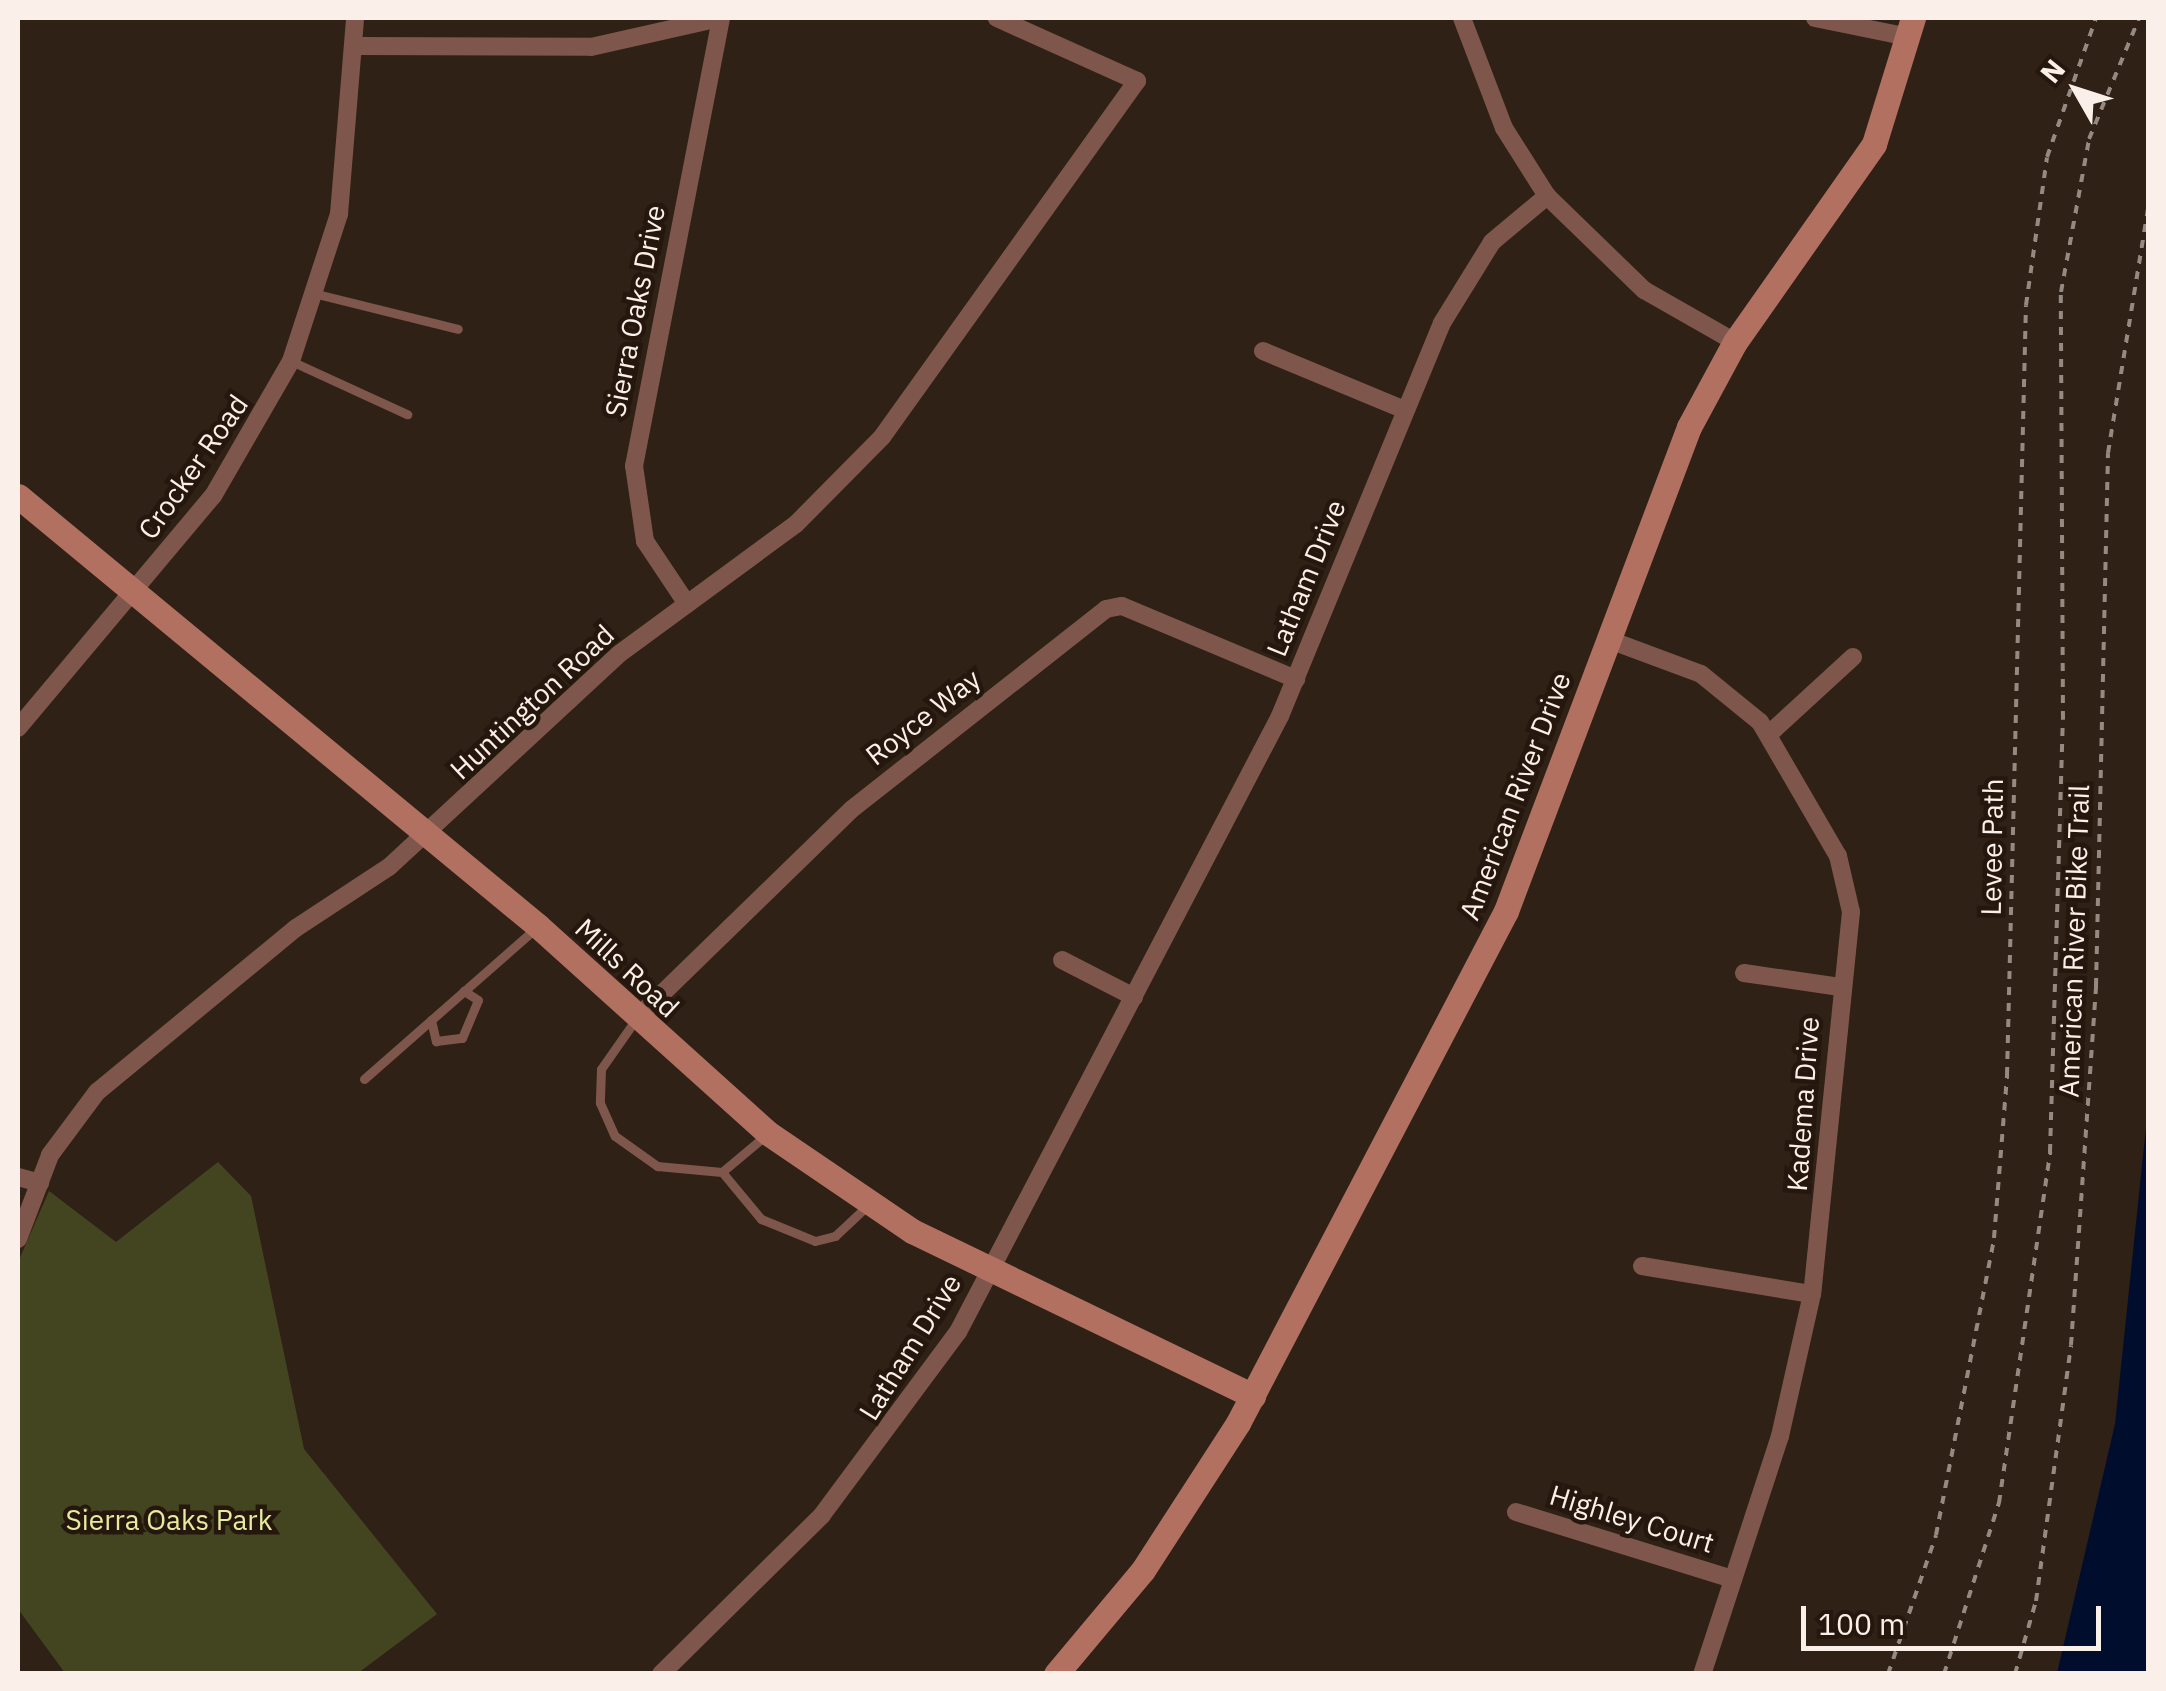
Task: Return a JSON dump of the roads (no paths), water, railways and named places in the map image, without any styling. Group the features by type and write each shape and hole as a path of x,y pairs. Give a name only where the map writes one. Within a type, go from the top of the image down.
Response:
{"street":[{"name":"Crocker Road","path":"18,728 136,594 242,453 291,361 317,294 348,163 356,46 354,18"},
{"path":"356,46 591,47 721,18"},
{"name":"Sierra Oaks Drive","path":"686,604 645,541 634,466 721,18"},
{"name":"Huntington Road","path":"18,1239 66,1127 97,1092 427,834 578,690 860,464 1137,81 997,18"},
{"path":"1462,18 1504,128 1547,196 1644,290 1735,342"},
{"path":"1814,18 1910,27"},
{"name":"American River Drive","path":"1056,1674 1143,1570 1252,1396 1506,911 1662,487 1735,342 1856,177 1910,27"},
{"name":"Latham Drive","path":"661,1674 872,1457 991,1269 1296,679 1402,409 1472,268 1547,196"},
{"path":"1263,351 1402,409"},
{"name":"Mills Road","path":"18,496 538,926 636,1020 768,1133 868,1205 1252,1396"},
{"name":"Royce Way","path":"636,1020 852,809 1111,606 1296,679"},
{"name":"Kadema Drive","path":"1607,639 1701,674 1769,734 1844,869 1850,912 1812,1294 1733,1580 1702,1674"},
{"path":"1769,734 1853,658"},
{"path":"1062,960 1134,997"},
{"path":"1744,973 1840,988"},
{"path":"18,1177 40,1183"},
{"path":"1642,1266 1812,1294"},
{"name":"Highley Court","path":"1516,1512 1733,1580"}],"lane":[{"path":"317,294 458,329"},
{"path":"291,361 407,414"},
{"path":"364,1079 538,926"},
{"path":"432,1020 436,1041 462,1038 478,1000 464,991"},
{"path":"636,1020 601,1069 600,1103 615,1136 657,1166 722,1172 768,1133"},
{"path":"722,1172 750,1210 804,1238 835,1236 868,1205"}],"water":[{"path":"2148,1108 2148,1673 2057,1673 2115,1424"}],"park label":[{"name":"Sierra Oaks Park","path":"169,1520"}]}
